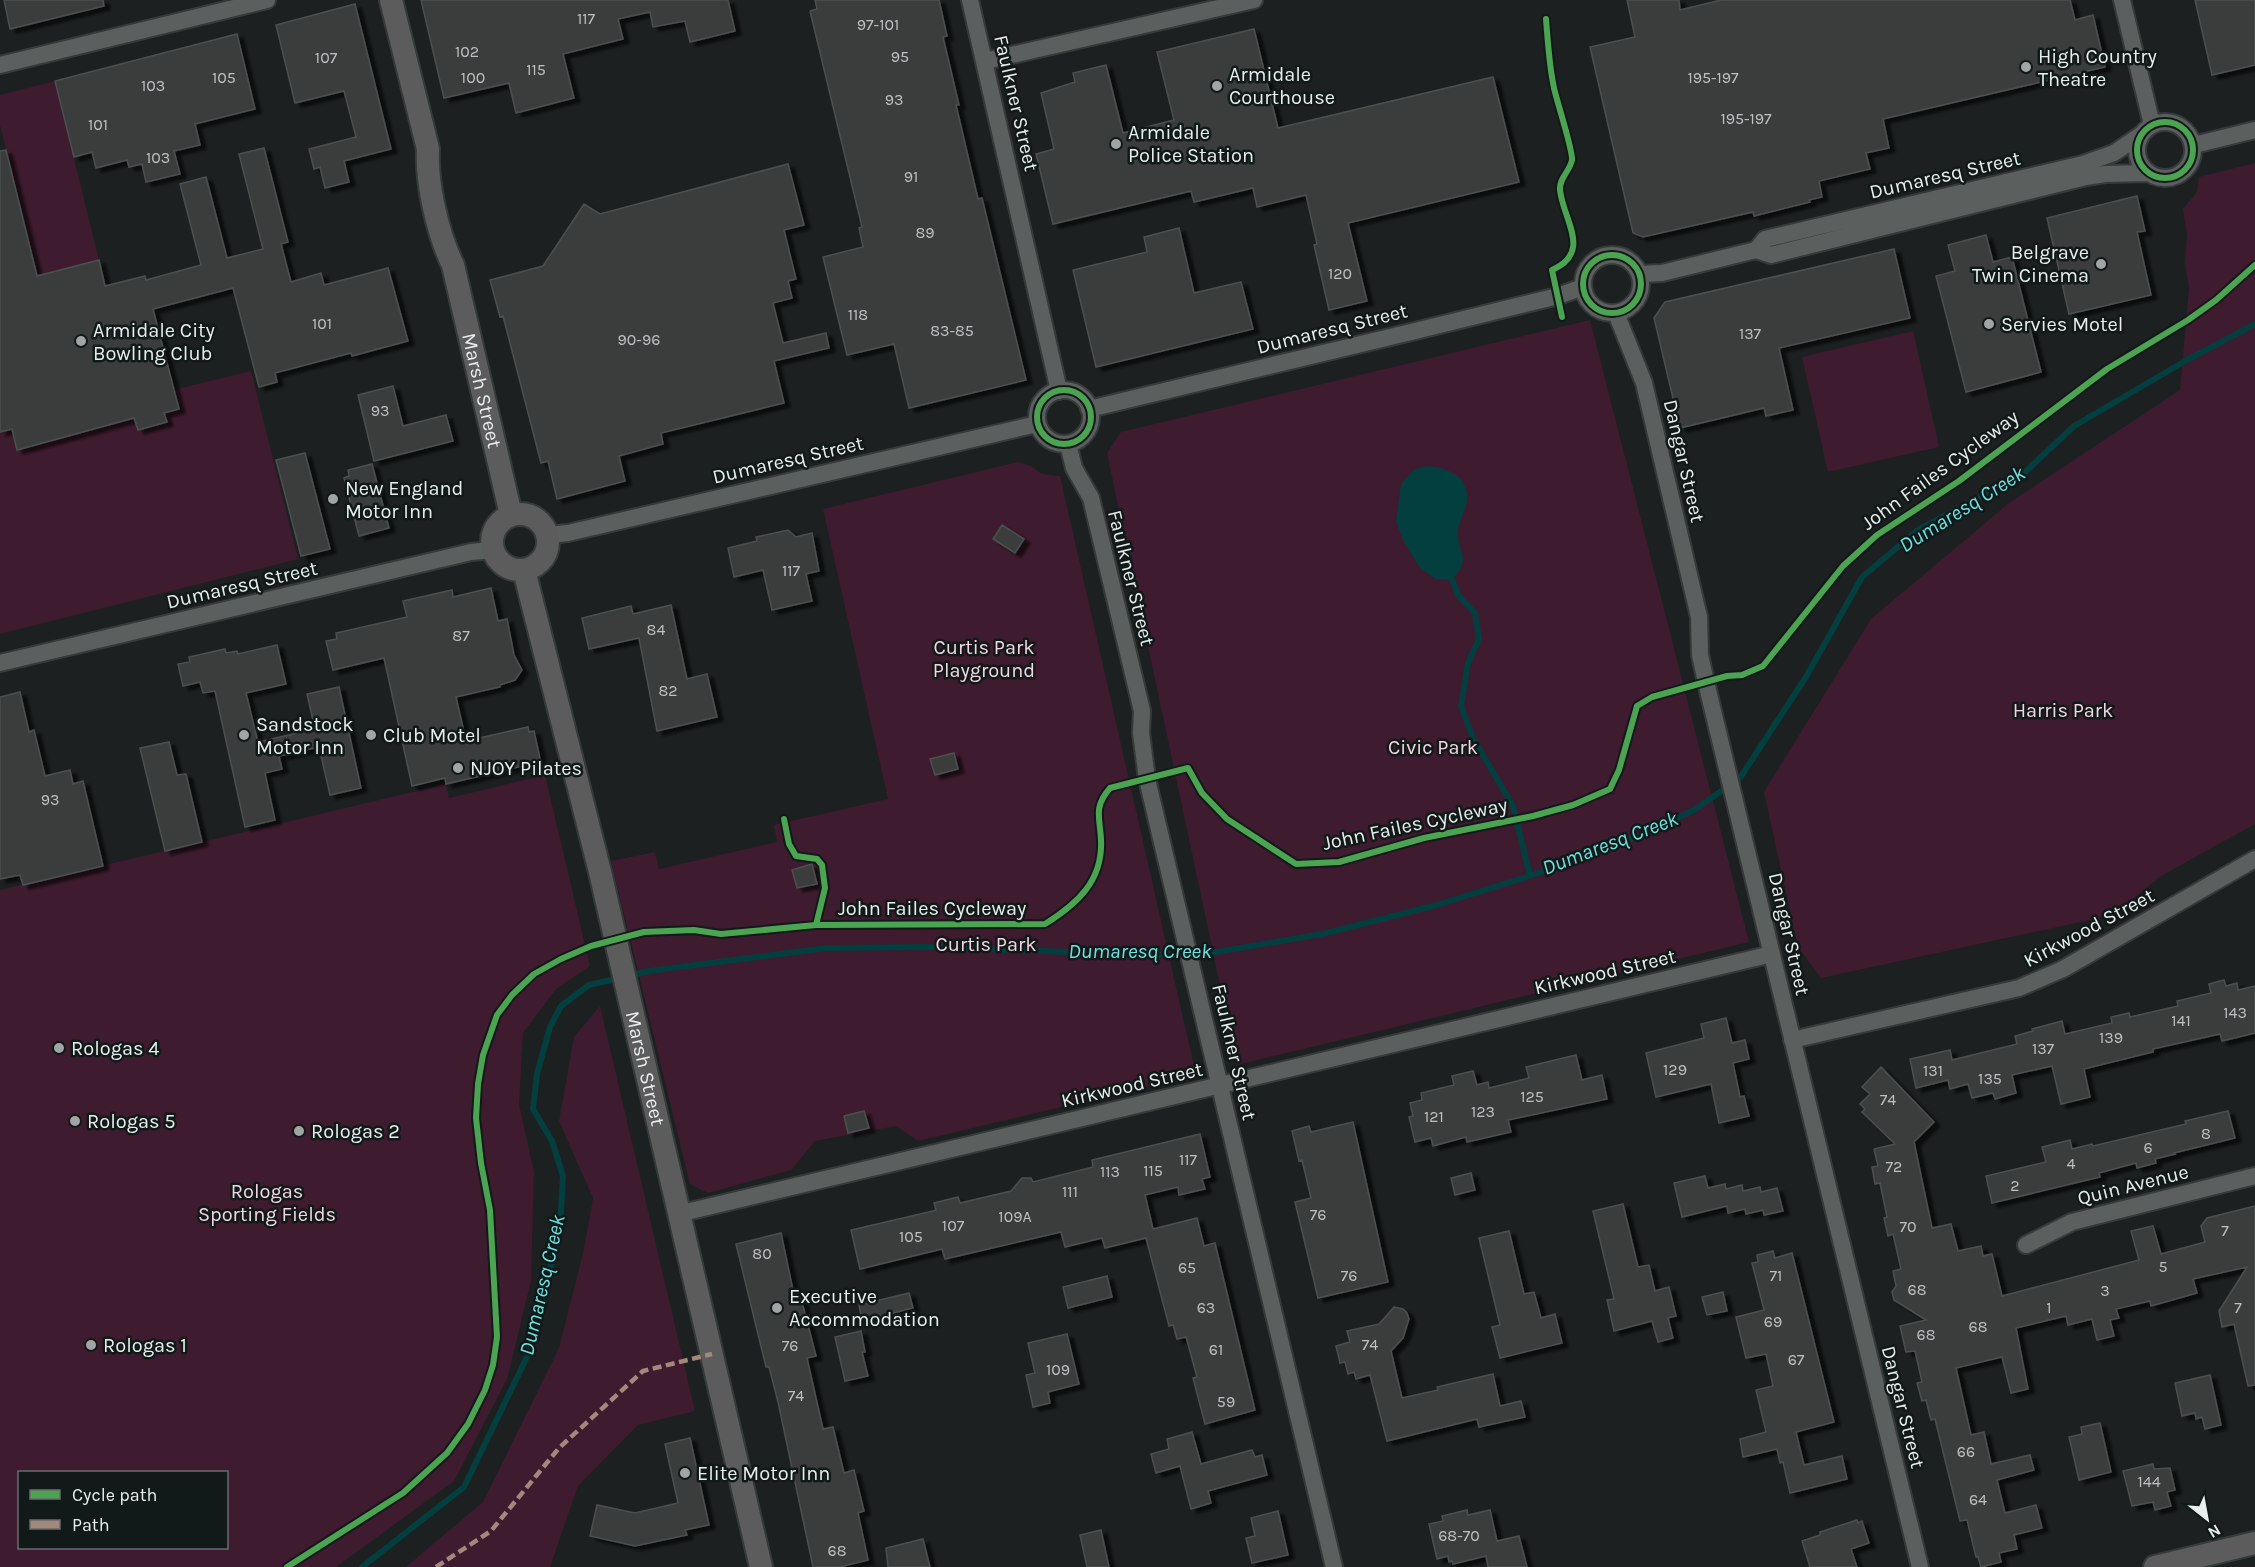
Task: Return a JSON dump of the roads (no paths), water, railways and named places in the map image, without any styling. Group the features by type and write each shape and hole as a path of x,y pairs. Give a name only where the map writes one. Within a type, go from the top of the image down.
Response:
{"main road":[{"name":"Marsh Street","path":"391,0 428,149 427,172 446,250 453,265 511,515"},
{"path":"526,514 534,517 545,528 548,535 549,545 546,554 540,562 524,570 508,567 502,563 493,550 493,534 497,526 511,515 526,514"},
{"name":"Marsh Street","path":"524,570 600,872 634,1027 761,1567"},
{"path":"2155,1567 2198,1562 2255,1543"}],"street":[{"path":"0,65 267,0"},
{"name":"Faulkner Street","path":"970,0 1059,391"},
{"path":"985,61 1254,0"},
{"path":"2122,0 2147,129 2137,150 2142,166 2149,173 2165,178 2181,173 2192,161 2193,145 2184,128 2175,123 2165,122 2147,129"},
{"name":"Dumaresq Street","path":"1756,250 1765,240 2083,164 2114,153 2147,129"},
{"path":"2193,145 2255,130"},
{"name":"Dumaresq Street","path":"1640,274 1662,273 1756,250 1771,255 2086,177 2149,173"},
{"path":"1617,255 1627,259 1640,274 1641,288 1637,301 1629,309 1616,313 1604,313 1594,307 1583,287 1584,276 1589,267 1597,259 1607,256 1617,255"},
{"name":"Dumaresq Street","path":"1089,409 1558,296 1583,287"},
{"name":"Dangar Street","path":"1616,313 1644,383 1699,617 1700,655 1920,1567"},
{"path":"1059,391 1071,391 1079,395 1086,401 1089,409 1090,421 1087,431 1079,440 1068,444 1058,444 1049,440 1037,424 1040,403 1048,395 1059,391"},
{"name":"Dumaresq Street","path":"548,535 568,533 1037,424"},
{"name":"Faulkner Street","path":"1068,444 1074,468 1091,498 1142,711 1141,734 1147,778 1334,1567"},
{"name":"Dumaresq Street","path":"0,663 471,552 493,550"},
{"name":"Kirkwood Street","path":"1792,1040 2019,988 2063,969 2255,859"},
{"name":"Kirkwood Street","path":"678,1214 1772,954"},
{"name":"Quin Avenue","path":"2026,1245 2072,1222 2255,1176"}],"water":[{"path":"1429,466 1453,473 1462,481 1467,494 1467,503 1458,531 1463,561 1452,579 1436,579 1420,568 1403,540 1396,521 1401,484 1415,469"}],"waterway":[{"name":"Dumaresq Creek","path":"362,1567 464,1487 527,1357 555,1249 561,1211 563,1176 552,1141 533,1109 537,1074 550,1027 561,1006 589,985 649,971 827,948 930,947 1151,955 1217,952 1322,934 1437,905 1530,876 1642,835 1694,810 1740,778 1806,677 1862,577 1918,530 2023,474 2074,426 2187,360 2255,324"},
{"path":"1452,579 1458,595 1475,613 1479,639 1468,663 1461,706 1473,738 1513,806 1530,876"}],"place":[{"name":"High Country Theatre","path":"2026,67"},
{"name":"Armidale Courthouse","path":"1217,86"},
{"name":"Armidale Police Station","path":"1116,144"},
{"name":"Belgrave Twin Cinema","path":"2101,264"},
{"name":"Servies Motel","path":"1989,324"},
{"name":"Armidale City Bowling Club","path":"81,341"},
{"name":"New England Motor Inn","path":"333,499"},
{"name":"Sandstock Motor Inn","path":"244,735"},
{"name":"Club Motel","path":"371,735"},
{"name":"NJOY Pilates","path":"458,768"},
{"name":"Rologas 4","path":"59,1048"},
{"name":"Rologas 5","path":"75,1121"},
{"name":"Rologas 2","path":"299,1131"},
{"name":"Executive Accommodation","path":"777,1308"},
{"name":"Rologas 1","path":"91,1345"},
{"name":"Elite Motor Inn","path":"685,1473"}],"park label":[{"name":"Curtis Park Playground","path":"984,658"},
{"name":"Harris Park","path":"2063,710"},
{"name":"Civic Park","path":"1433,747"},
{"name":"Curtis Park","path":"986,944"},
{"name":"Rologas Sporting Fields","path":"267,1202"}]}
